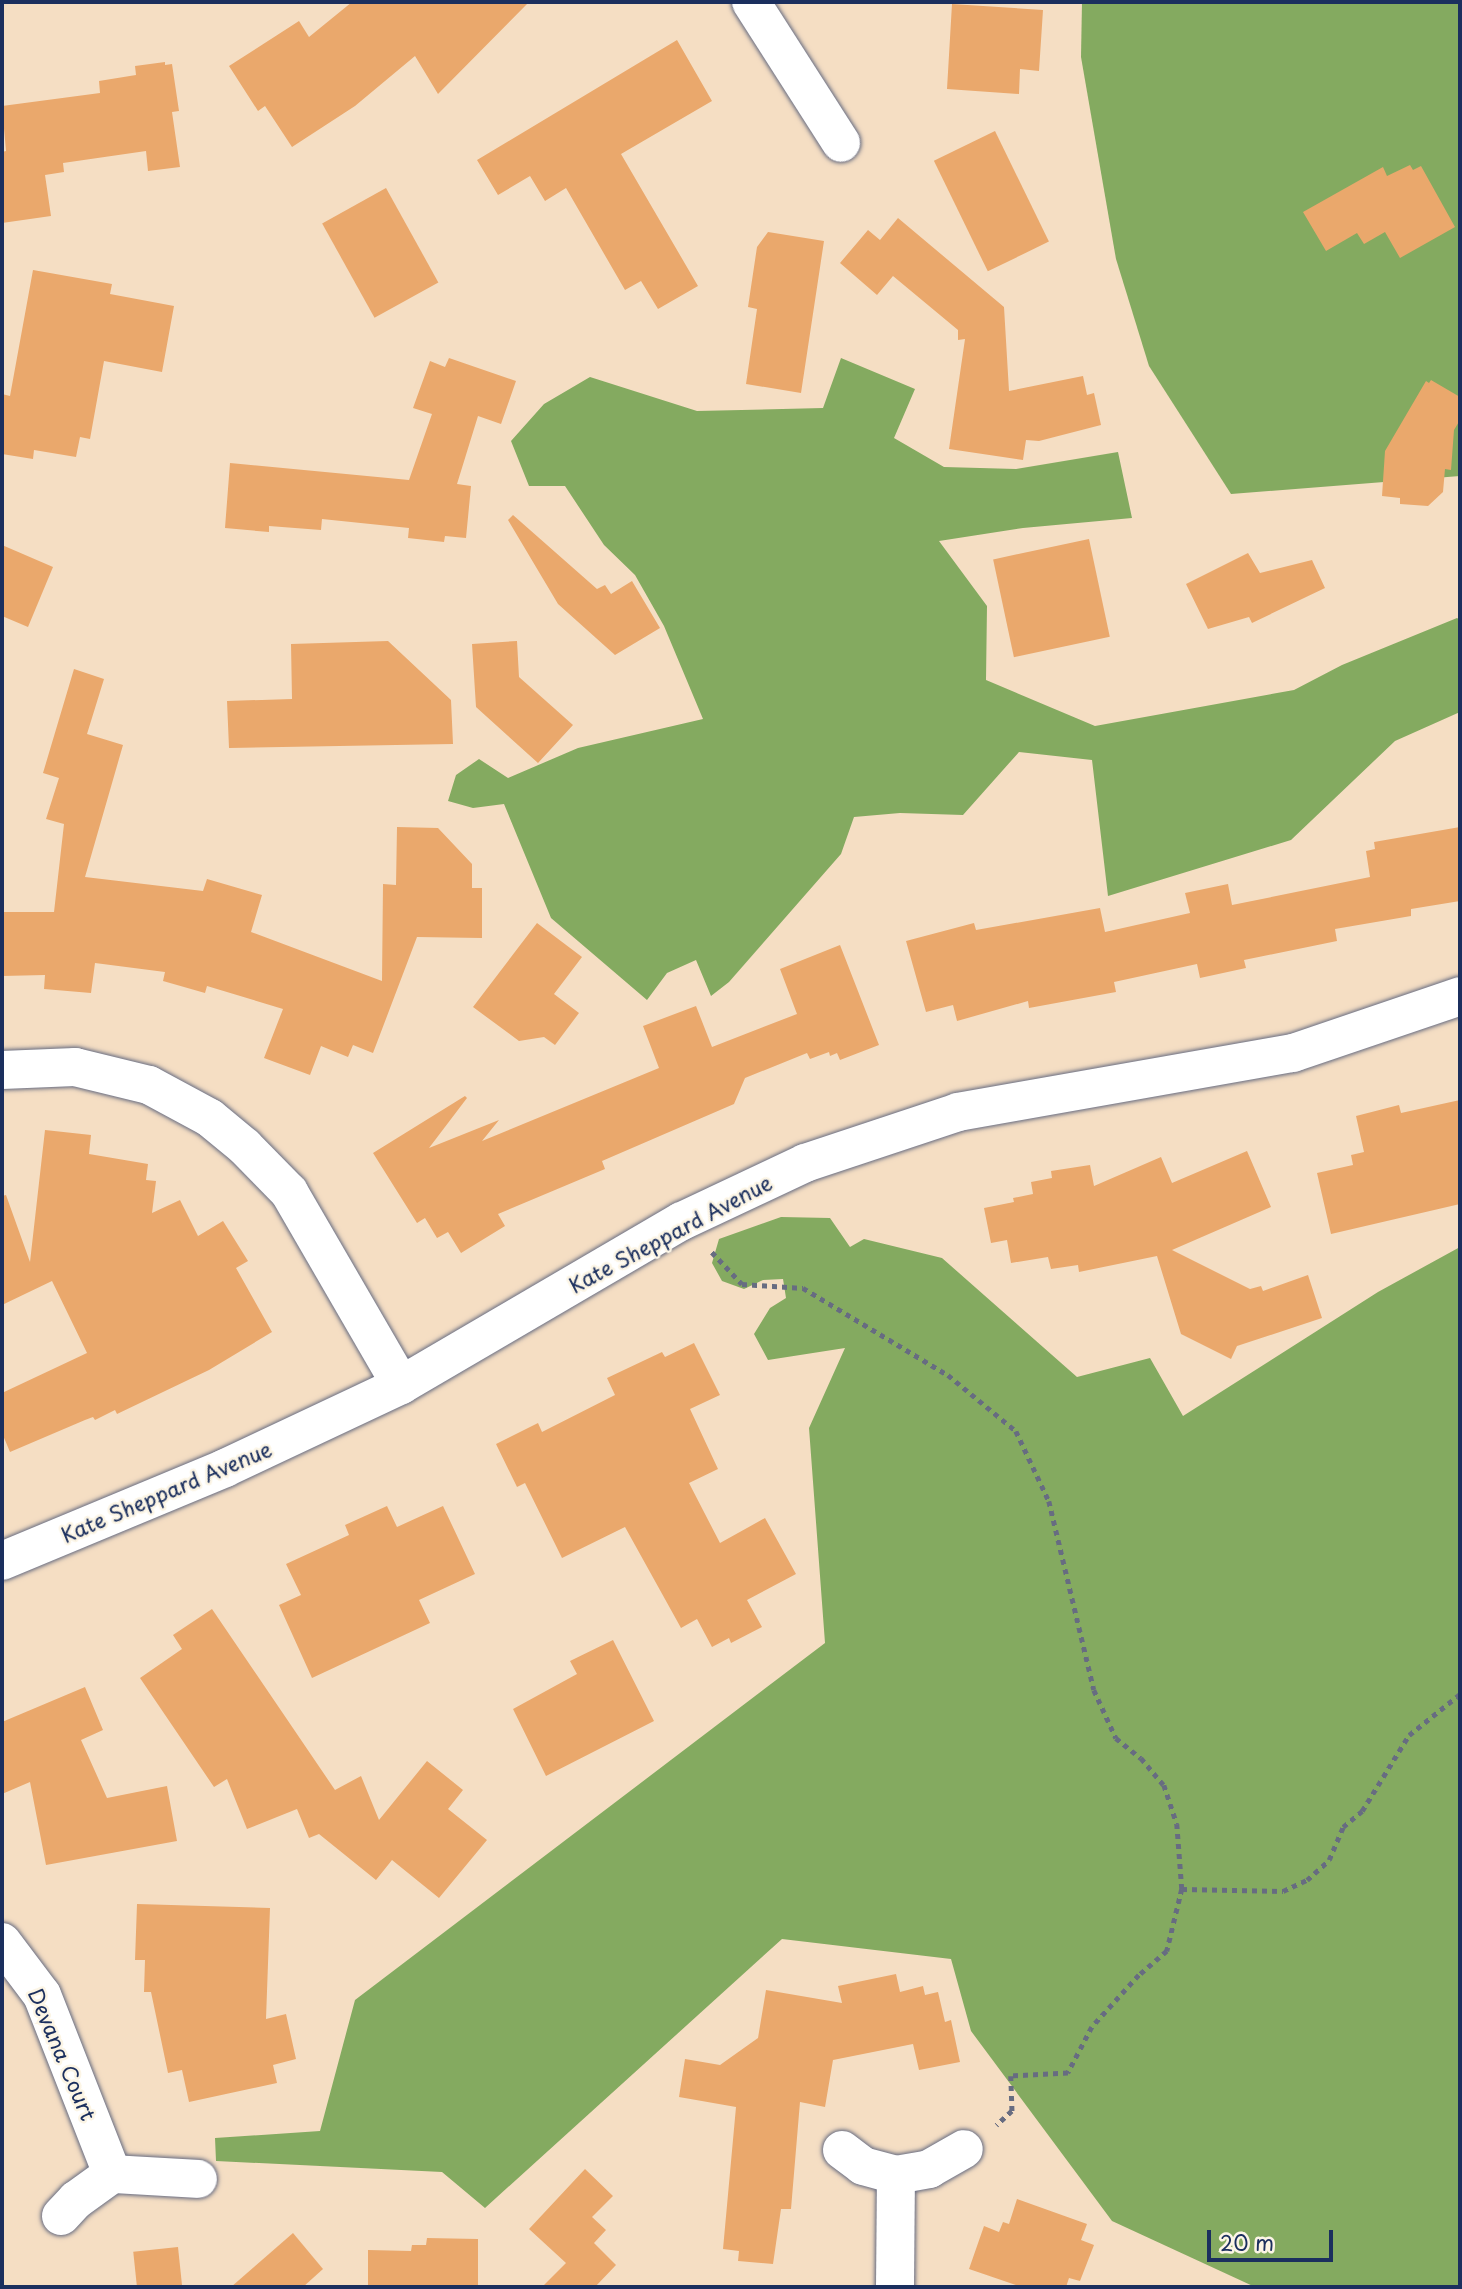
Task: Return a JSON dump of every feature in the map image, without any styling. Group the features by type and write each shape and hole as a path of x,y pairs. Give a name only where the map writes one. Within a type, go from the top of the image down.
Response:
{"street":[{"path":"751,2 841,143"},
{"name":"Kate Sheppard Avenue","path":"2,1561 225,1468 401,1385 682,1221 805,1163 958,1112 1293,1053 1460,996"},
{"path":"2,1070 75,1067 149,1085 210,1118 245,1147 289,1192 401,1385"},
{"name":"Devana Court","path":"2,1942 42,1995 112,2174"},
{"path":"842,2150 863,2166 896,2175 929,2169 964,2149"},
{"path":"61,2216 76,2200 112,2174 198,2179"},
{"path":"895,2287 896,2175"}],"path":[{"path":"682,1221 742,1284 803,1288 948,1375 1016,1431 1049,1501 1094,1690 1116,1738 1141,1758 1164,1785 1177,1824 1182,1889 1167,1951 1139,1975 1091,2027 1068,2073 1011,2076 1012,2110 998,2125"},
{"path":"1182,1889 1283,1891 1307,1880 1329,1860 1343,1827 1362,1811 1409,1735 1460,1694"}],"green space":[{"path":"1082,2 1460,2 1460,476 1231,494 1149,366 1116,259 1081,57"},
{"path":"841,358 915,389 894,438 944,467 1016,469 1118,452 1132,518 1023,528 939,541 987,606 986,680 1095,726 1294,690 1342,665 1457,618 1460,620 1460,712 1395,741 1291,840 1108,896 1092,760 1019,752 963,815 900,813 854,817 841,854 729,982 711,996 696,960 667,973 647,1000 551,918 504,804 473,808 448,801 456,775 479,759 508,778 578,748 703,719 664,626 635,575 604,545 565,486 529,486 511,441 544,404 590,377 697,411 823,408"},
{"path":"781,1217 830,1218 850,1247 864,1239 942,1258 1077,1377 1150,1358 1183,1416 1378,1292 1460,1247 1460,2287 1255,2287 1112,2221 971,2031 951,1959 782,1939 485,2208 442,2172 216,2161 215,2138 320,2131 355,2000 825,1643 809,1428 845,1348 768,1360 754,1334 770,1308 786,1298 783,1279 763,1280 744,1289 722,1281 712,1263 719,1239"}],"building":[{"path":"352,2 529,2 438,94 415,56 355,106 292,147 265,106 258,111 229,66 299,21 309,37"},
{"path":"952,4 1043,10 1039,71 1020,69 1019,94 947,89"},
{"path":"677,40 712,101 621,154 698,286 658,309 641,281 625,290 566,188 545,201 530,176 498,195 477,160"},
{"path":"165,62 165,65 172,64 179,111 172,112 180,167 148,171 146,151 63,163 64,172 45,175 51,216 2,223 2,152 6,151 2,106 100,93 99,81 136,75 135,66"},
{"path":"995,131 1049,242 988,271 934,161"},
{"path":"1410,165 1413,170 1421,166 1455,227 1400,258 1385,232 1364,244 1357,233 1326,251 1303,212 1383,167 1387,176"},
{"path":"386,188 438,282 375,318 322,223"},
{"path":"898,218 1004,307 1009,391 1083,376 1087,395 1094,393 1101,425 1039,441 1026,440 1023,460 949,449 965,339 958,340 958,330 893,276 877,295 840,263 868,230 880,240"},
{"path":"768,232 824,241 801,393 746,384 757,309 748,307 757,247"},
{"path":"33,270 112,284 110,294 174,306 162,372 104,361 90,439 80,437 76,457 34,450 33,459 2,454 2,394 10,396"},
{"path":"449,358 516,381 501,424 478,416 457,484 471,486 466,538 445,536 444,542 408,538 409,528 322,519 321,530 269,526 269,532 225,528 230,463 409,480 432,414 413,408 430,361 445,367"},
{"path":"1431,380 1460,397 1460,420 1454,430 1451,470 1445,469 1443,492 1428,506 1400,504 1400,498 1382,496 1385,451 1426,381 1429,383"},
{"path":"513,515 597,589 605,585 611,594 632,581 660,628 615,655 558,604 508,520"},
{"path":"1089,539 1110,637 1014,657 993,559"},
{"path":"2,545 53,567 28,627 2,616"},
{"path":"1248,553 1260,573 1312,560 1325,588 1252,623 1249,617 1208,629 1186,584"},
{"path":"388,641 451,700 453,744 229,748 227,701 292,699 291,644"},
{"path":"517,641 519,677 573,725 538,763 476,707 472,644"},
{"path":"74,669 104,679 87,734 123,745 85,877 203,891 207,879 262,895 251,932 382,981 383,884 396,885 397,827 438,828 472,864 472,888 482,888 482,938 417,937 373,1053 353,1045 348,1057 321,1046 310,1075 264,1058 283,1009 207,986 205,993 163,981 165,972 95,963 91,993 44,989 45,975 2,976 2,912 54,912 64,824 46,819 59,778 43,773"},
{"path":"1460,827 1460,901 1411,909 1411,916 1335,929 1337,941 1244,960 1246,968 1200,978 1197,964 1114,982 1116,992 1029,1008 1028,1001 957,1021 953,1005 926,1012 906,941 974,923 976,930 1100,908 1105,932 1190,913 1185,893 1228,884 1232,905 1370,877 1366,851 1375,849 1374,842"},
{"path":"537,923 582,957 554,994 579,1013 555,1045 544,1037 519,1041 473,1007"},
{"path":"840,945 879,1045 840,1060 837,1053 830,1056 829,1052 810,1059 807,1053 745,1078 734,1104 602,1161 605,1169 498,1214 505,1226 461,1253 448,1232 437,1238 425,1218 417,1223 373,1153 465,1096 467,1098 429,1148 499,1120 482,1141 659,1068 643,1026 696,1006 712,1047 797,1014 780,969"},
{"path":"1460,1100 1460,1204 1331,1234 1317,1173 1353,1165 1351,1155 1364,1152 1356,1116 1399,1105 1401,1113"},
{"path":"45,1130 91,1135 89,1154 148,1164 146,1180 156,1181 152,1213 180,1200 198,1236 223,1221 248,1261 236,1268 272,1332 209,1370 117,1414 115,1410 95,1420 93,1417 10,1452 2,1433 2,1393 87,1353 52,1281 2,1305 2,1196 6,1195 30,1262"},
{"path":"1247,1151 1271,1207 1172,1250 1250,1289 1261,1286 1263,1291 1308,1275 1322,1318 1237,1346 1231,1359 1181,1334 1157,1256 1079,1272 1078,1265 1051,1269 1048,1257 1011,1263 1007,1240 991,1243 984,1208 1014,1202 1013,1198 1033,1194 1031,1182 1052,1178 1051,1171 1090,1165 1094,1186 1161,1157 1172,1183"},
{"path":"694,1343 720,1395 690,1409 718,1469 689,1483 720,1543 765,1518 796,1574 747,1600 762,1627 731,1643 729,1638 712,1647 697,1619 681,1628 625,1527 562,1558 525,1483 517,1487 496,1444 538,1423 542,1432 615,1395 607,1378 662,1352 665,1357"},
{"path":"387,1506 397,1527 443,1506 475,1574 419,1600 430,1623 312,1678 279,1605 301,1595 286,1564 349,1535 345,1525"},
{"path":"212,1609 335,1790 361,1776 379,1820 427,1761 463,1790 448,1809 487,1840 439,1898 392,1860 376,1880 319,1834 309,1838 297,1809 247,1829 227,1779 214,1787 140,1678 182,1649 173,1635"},
{"path":"613,1640 654,1721 546,1776 513,1709 577,1674 570,1661"},
{"path":"85,1687 103,1730 81,1740 107,1798 167,1786 177,1841 46,1865 30,1782 2,1794 2,1722"},
{"path":"137,1904 270,1908 266,2019 286,2014 296,2059 273,2065 277,2083 189,2102 182,2070 168,2073 151,1992 144,1992 145,1960 135,1960"},
{"path":"896,1974 900,1992 923,1986 925,1995 938,1992 945,2022 951,2020 960,2062 919,2070 913,2044 833,2060 825,2107 800,2102 791,2209 781,2209 773,2264 738,2261 739,2251 723,2249 736,2107 679,2097 685,2059 720,2065 758,2038 766,1990 842,2003 838,1986"},
{"path":"585,2169 613,2196 592,2217 606,2230 594,2243 616,2265 595,2287 542,2287 566,2263 529,2229"},
{"path":"1017,2199 1087,2224 1081,2240 1094,2245 1080,2281 1069,2278 1066,2287 1022,2287 969,2269 984,2226 999,2232 1003,2222 1009,2224"},
{"path":"293,2233 323,2269 303,2287 231,2287"},
{"path":"427,2238 478,2239 478,2287 368,2287 368,2250 411,2251 412,2245 426,2245"},
{"path":"178,2247 182,2287 137,2287 133,2252"}]}
